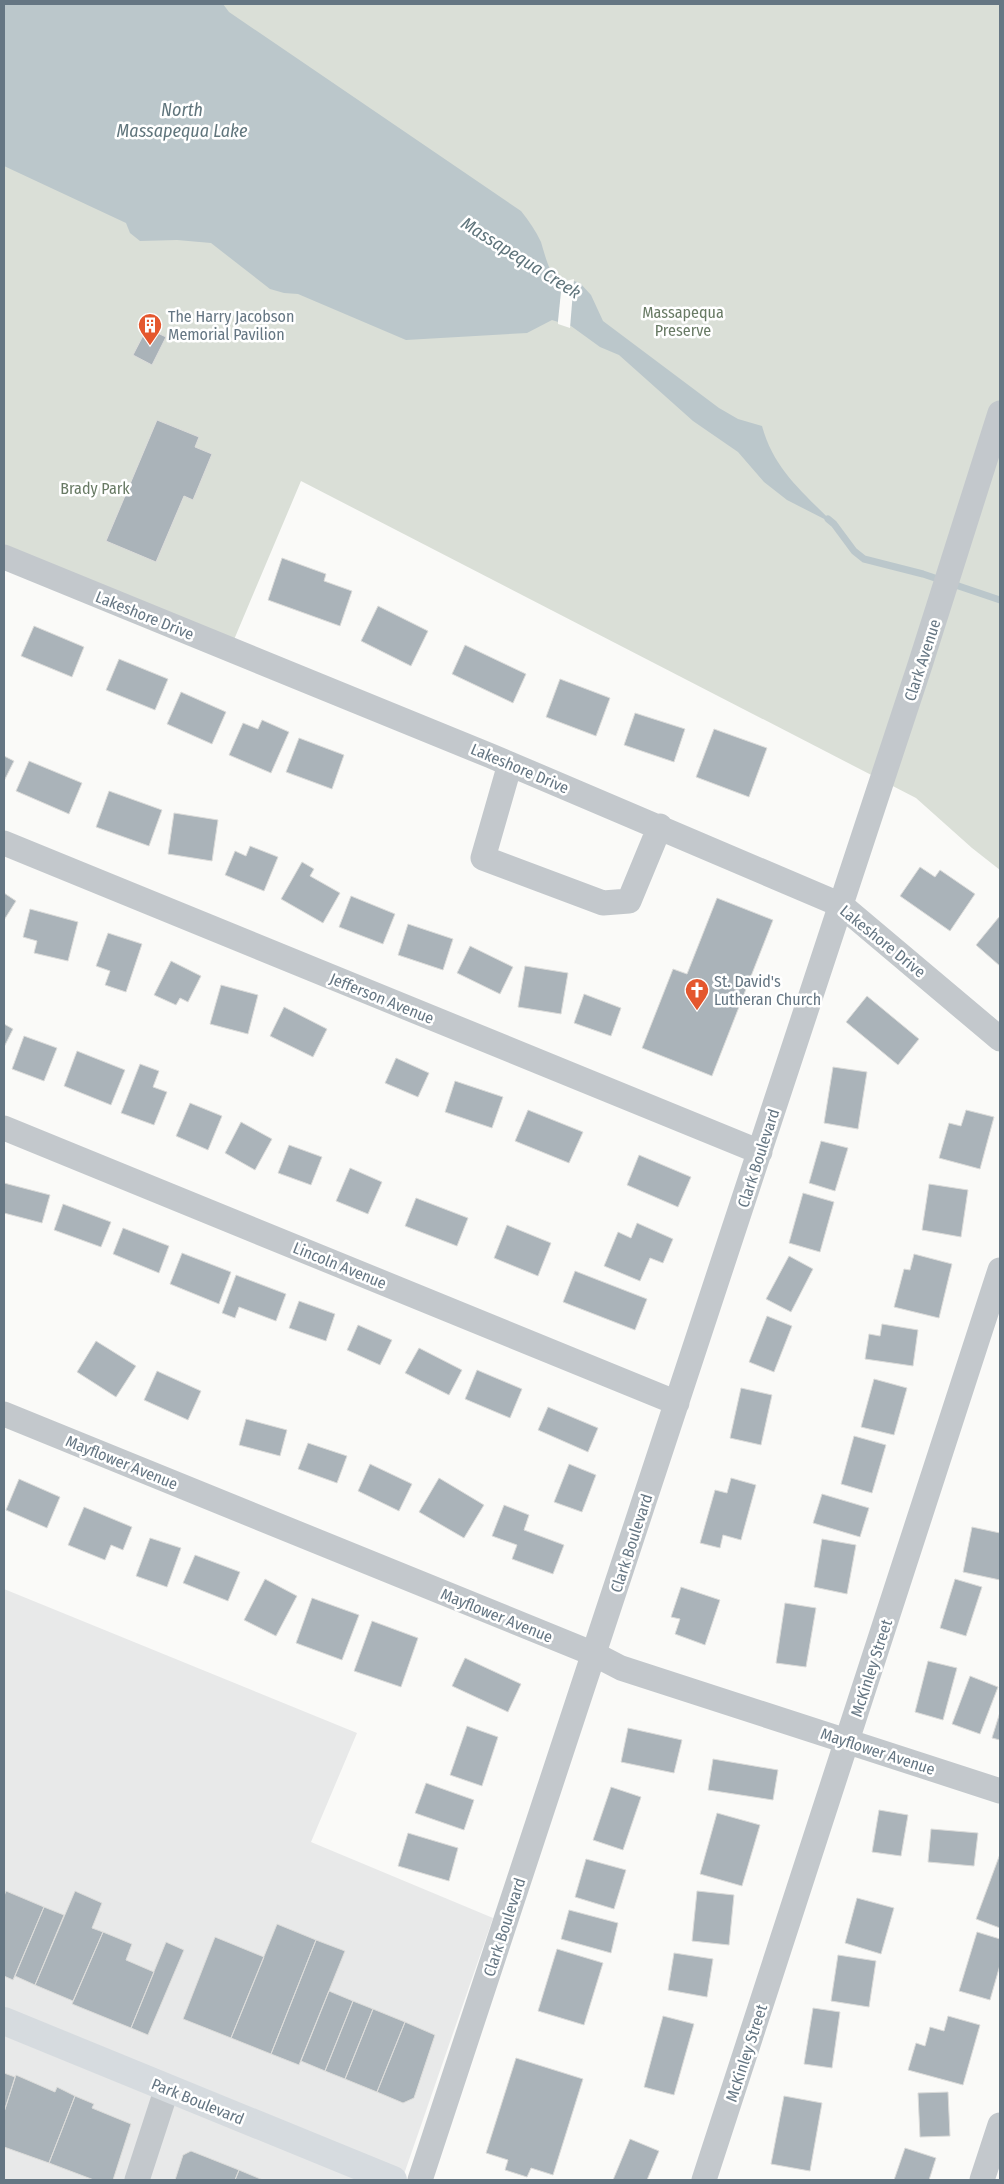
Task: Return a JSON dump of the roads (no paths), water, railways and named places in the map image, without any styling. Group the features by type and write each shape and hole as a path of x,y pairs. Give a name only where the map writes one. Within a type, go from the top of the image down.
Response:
{"main road":[{"name":"Park Boulevard","path":"4,2021 393,2180"}],"street":[{"name":"Clark Avenue","path":"841,905 931,632 1000,413"},
{"name":"Lakeshore Drive","path":"4,557 660,826 841,905 1000,1038"},
{"path":"510,764 483,858 603,904 629,901 660,826"},
{"name":"Jefferson Avenue","path":"4,843 760,1152"},
{"name":"Clark Boulevard","path":"420,2180 841,905"},
{"name":"Lincoln Avenue","path":"4,1128 677,1403"},
{"name":"McKinley Street","path":"704,2180 1000,1270"},
{"name":"Mayflower Avenue","path":"4,1414 594,1654 621,1668 1000,1791"},
{"path":"137,2180 167,2088"},
{"path":"982,2180 1000,2125"}],"water":[{"name":"North Massapequa Lake","path":"4,4 223,4 229,12 521,211 539,238 546,260 561,286 574,281 580,283 591,295 603,321 719,408 738,419 762,426 767,442 782,468 801,491 834,524 787,500 764,482 738,452 693,421 619,355 600,347 571,326 552,320 527,333 406,340 298,294 270,289 211,243 177,240 140,241 130,233 126,223 4,166"}],"waterway":[{"name":"Massapequa Creek","path":"828,519 834,524 854,551 864,559 923,574 1000,600"}],"place":[{"name":"The Harry Jacobson Memorial Pavilion","path":"150,346"},
{"name":"St. David's Lutheran Church","path":"697,1011"}],"park label":[{"name":"Massapequa Preserve","path":"683,321"},
{"name":"Brady Park","path":"95,488"}]}
